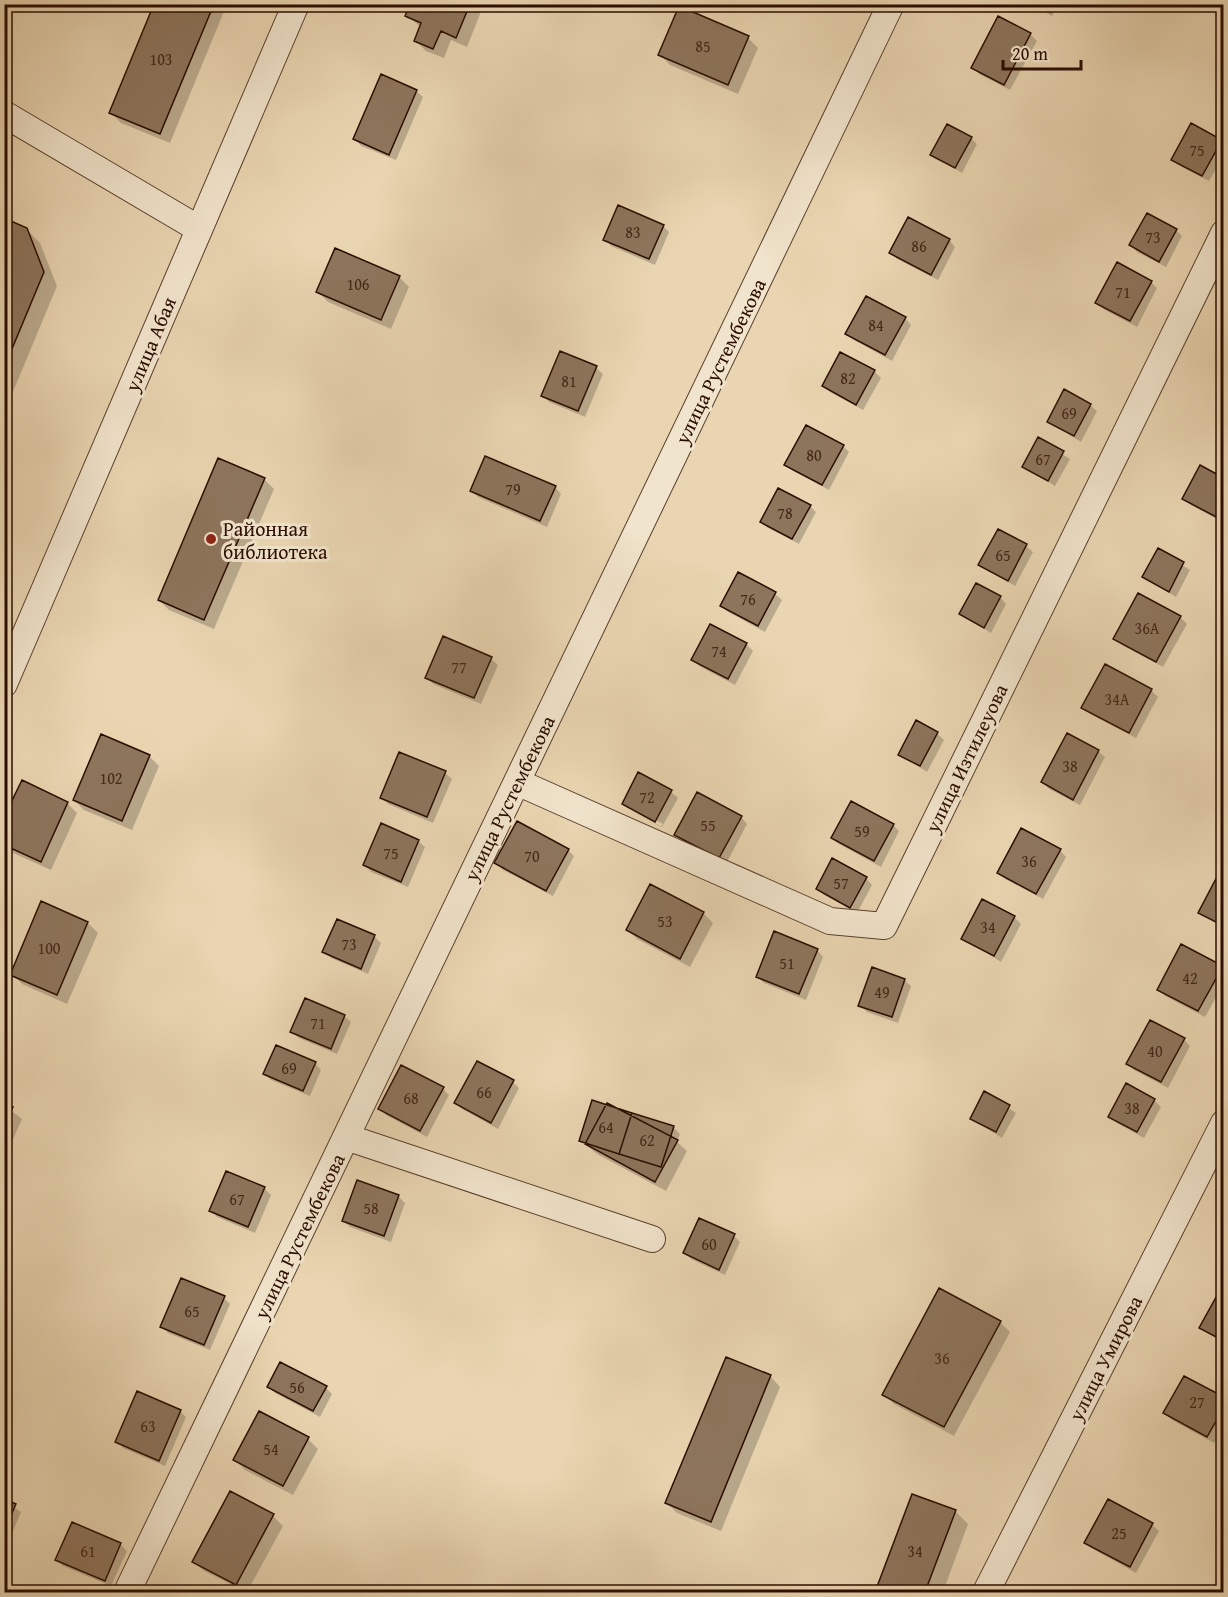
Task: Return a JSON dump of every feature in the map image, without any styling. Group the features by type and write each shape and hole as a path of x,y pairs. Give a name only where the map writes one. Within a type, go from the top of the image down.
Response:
{"street":[{"name":"улица Абая","path":"4,684 296,4"},
{"name":"улица Рустембекова","path":"127,1593 891,4"},
{"path":"4,114 199,229"},
{"name":"улица Изтилеуова","path":"517,782 830,921 884,927 1224,233"},
{"name":"улица Умирова","path":"986,1593 1224,1124"},
{"path":"346,1137 652,1239"}],"building":[{"path":"154,4 214,4 160,134 109,113"},
{"path":"410,4 470,4 456,38 441,31 433,49 414,41 421,23 405,16"},
{"path":"679,6 749,36 728,85 658,55"},
{"path":"998,16 1031,33 1004,85 971,68"},
{"path":"381,74 417,90 389,155 353,139"},
{"path":"1191,123 1222,140 1202,176 1171,160"},
{"path":"947,124 972,137 955,168 930,155"},
{"path":"618,205 664,225 649,259 603,240"},
{"path":"1147,213 1177,229 1159,262 1129,245"},
{"path":"908,217 950,239 931,275 889,253"},
{"path":"4,218 27,228 44,272 4,368"},
{"path":"335,248 400,276 381,320 316,292"},
{"path":"1117,262 1152,281 1130,321 1095,303"},
{"path":"866,296 906,317 885,355 845,334"},
{"path":"560,351 597,366 578,411 541,396"},
{"path":"840,352 875,370 856,405 822,386"},
{"path":"1064,389 1091,404 1074,436 1047,422"},
{"path":"806,425 844,445 822,485 784,465"},
{"path":"1038,437 1064,451 1048,481 1022,467"},
{"path":"485,456 556,486 540,521 470,491"},
{"name":"Районная библиотека","path":"218,458 265,478 204,620 158,600"},
{"path":"1200,465 1224,478 1224,521 1182,499"},
{"path":"778,488 811,505 792,539 760,522"},
{"path":"998,529 1027,544 1008,581 978,565"},
{"path":"1158,548 1184,562 1169,592 1142,577"},
{"path":"738,572 776,592 758,626 720,606"},
{"path":"976,583 1001,596 984,628 959,614"},
{"path":"1138,593 1181,616 1156,662 1113,639"},
{"path":"710,624 747,643 728,679 691,660"},
{"path":"443,636 492,657 474,698 425,678"},
{"path":"1105,664 1152,689 1129,733 1081,708"},
{"path":"916,720 938,732 920,766 898,755"},
{"path":"1067,733 1099,750 1073,800 1041,782"},
{"path":"101,734 150,755 122,821 73,800"},
{"path":"399,752 446,771 427,817 380,798"},
{"path":"638,772 672,790 655,822 622,804"},
{"path":"22,780 68,802 41,862 4,845 4,817"},
{"path":"697,792 742,816 719,858 674,835"},
{"path":"851,801 894,824 874,861 831,838"},
{"path":"517,821 569,849 546,891 494,863"},
{"path":"381,823 419,840 401,882 363,865"},
{"path":"1021,828 1061,849 1036,894 997,873"},
{"path":"832,858 867,877 850,908 816,889"},
{"path":"1220,871 1224,873 1224,926 1198,913"},
{"path":"650,884 704,912 680,959 626,930"},
{"path":"982,899 1015,916 994,956 961,939"},
{"path":"41,901 88,922 57,995 10,975"},
{"path":"337,919 375,935 361,969 322,952"},
{"path":"774,931 818,949 799,994 756,977"},
{"path":"1181,944 1223,966 1198,1011 1157,990"},
{"path":"872,967 905,979 892,1017 858,1006"},
{"path":"305,998 345,1015 331,1049 290,1032"},
{"path":"1150,1020 1185,1038 1161,1082 1126,1064"},
{"path":"276,1045 316,1062 303,1091 263,1074"},
{"path":"477,1061 514,1080 491,1123 454,1103"},
{"path":"401,1065 444,1087 420,1131 378,1109"},
{"path":"1126,1083 1155,1099 1137,1132 1108,1117"},
{"path":"984,1091 1010,1105 996,1132 970,1119"},
{"path":"592,1100 632,1113 619,1154 579,1141"},
{"path":"607,1103 678,1140 655,1182 585,1144"},
{"path":"4,1104 13,1107 4,1127"},
{"path":"632,1113 674,1126 661,1167 619,1154"},
{"path":"226,1171 265,1187 248,1227 209,1211"},
{"path":"357,1180 399,1195 384,1236 342,1221"},
{"path":"699,1218 735,1234 719,1270 683,1253"},
{"path":"181,1278 225,1296 204,1345 160,1327"},
{"path":"1224,1283 1224,1341 1199,1328"},
{"path":"939,1288 1001,1321 944,1427 882,1395"},
{"path":"726,1357 771,1375 711,1522 665,1503"},
{"path":"280,1362 327,1386 313,1411 267,1387"},
{"path":"1184,1376 1224,1397 1224,1407 1207,1437 1163,1413"},
{"path":"137,1391 181,1410 159,1461 115,1442"},
{"path":"259,1411 309,1437 283,1486 233,1460"},
{"path":"230,1491 274,1514 236,1585 192,1562"},
{"path":"912,1494 956,1510 925,1592 875,1592"},
{"path":"4,1499 16,1504 4,1531"},
{"path":"1108,1499 1153,1523 1130,1567 1084,1543"},
{"path":"72,1522 121,1543 105,1581 55,1560"}],"place":[{"name":"Районная библиотека","path":"211,539"}]}
